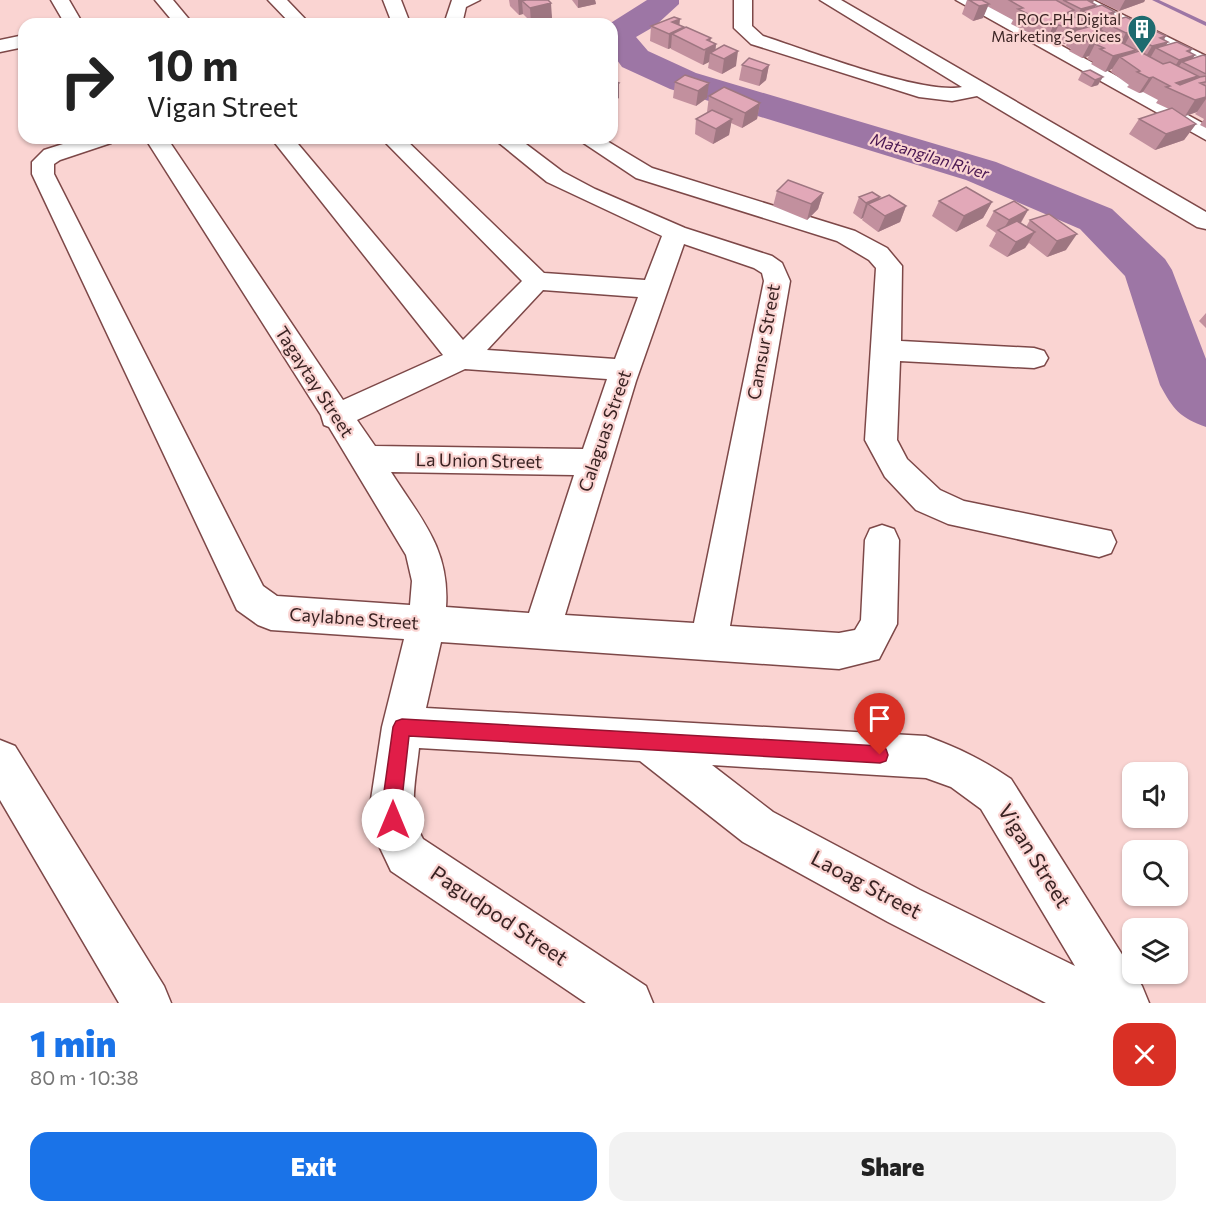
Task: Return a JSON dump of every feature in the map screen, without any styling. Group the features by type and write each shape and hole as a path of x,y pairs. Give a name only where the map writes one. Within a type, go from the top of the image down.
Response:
{"street":[{"path":"60,0 70,18"},
{"path":"164,0 179,18"},
{"path":"277,0 295,18"},
{"path":"392,0 399,18"},
{"path":"454,18 458,4 471,0"},
{"path":"743,0 743,28 757,40 919,91 952,95 981,89"},
{"path":"829,0 1201,214"},
{"path":"965,0 1206,134"},
{"path":"1080,0 1206,63"},
{"path":"0,46 18,42"},
{"name":"Caylabne Street","path":"85,144 52,155 43,162 43,174 250,598 272,614 425,632 542,631 839,651 866,646 879,624 882,540"},
{"name":"Tagaytay Street","path":"160,144 335,417 366,459 422,551 430,581 425,632"},
{"path":"287,144 462,358 626,370"},
{"path":"398,144 537,281 653,289"},
{"name":"Camsur Street","path":"512,144 555,177 676,233 763,262 773,269 777,281 708,641"},
{"path":"597,144 644,172 846,236 878,254 889,266 881,440 896,468 927,500 960,514 1099,542"},
{"name":"Calaguas Street","path":"542,631 593,462 653,289 676,233"},
{"path":"335,417 462,358 537,281"},
{"path":"886,350 1034,358"},
{"name":"La Union Street","path":"366,459 593,462"},
{"name":"Pagudpod Street","path":"425,632 404,717 391,806 395,833 407,855 629,1003"},
{"name":"Vigan Street","path":"404,717 650,743 926,757 965,772 996,794 1125,1003"},
{"name":"Laoag Street","path":"650,743 758,827 904,906 1096,1003"},
{"path":"0,761 147,1003"}],"building":[{"path":"548,0 551,3 530,8 522,1"},
{"path":"969,0 982,0 989,4 979,6"},
{"path":"1009,0 1056,0 1074,10 1066,13 1089,24 1072,29 1059,25 1053,27 1018,9 1023,8"},
{"path":"1063,0 1094,0 1089,1 1096,5 1081,9"},
{"path":"1102,5 1115,12 1110,13 1117,17 1102,21 1082,11"},
{"path":"674,17 680,19 672,22 684,27 669,34 651,26"},
{"path":"1126,17 1140,24 1134,25 1142,29 1126,33 1105,23"},
{"path":"1092,26 1113,36 1090,43 1073,31"},
{"path":"686,27 711,38 707,40 716,44 704,50 672,34"},
{"path":"1151,29 1166,36 1160,38 1168,42 1152,46 1130,35"},
{"path":"1115,39 1136,50 1113,56 1095,44"},
{"path":"1177,42 1192,49 1187,51 1195,55 1179,60 1156,48"},
{"path":"724,45 738,51 724,59 710,53"},
{"path":"1139,51 1163,64 1170,62 1198,76 1176,83 1180,85 1206,76 1206,82 1200,83 1206,86 1206,97 1195,100 1166,87 1170,86 1137,72 1140,71 1120,57"},
{"path":"1206,56 1206,74 1182,62"},
{"path":"749,58 769,65 762,71 742,65"},
{"path":"1090,70 1103,77 1095,80 1082,72"},
{"path":"685,75 709,83 698,91 675,82"},
{"path":"724,87 760,103 745,113 709,96"},
{"path":"1172,108 1196,124 1166,134 1139,119"},
{"path":"712,110 732,119 716,129 696,119"},
{"path":"788,180 823,193 811,204 777,191"},
{"path":"966,187 992,202 964,216 939,201"},
{"path":"872,192 880,197 866,203 859,197"},
{"path":"889,195 906,206 885,216 868,204"},
{"path":"1014,201 1028,210 1009,220 994,211"},
{"path":"1049,214 1077,234 1057,241 1030,220"},
{"path":"1017,221 1035,232 1016,242 998,230"}],"waterway":[{"name":"Matangilan River","path":"618,33 643,19 663,4 663,0"},
{"path":"1155,0 1206,24"},
{"name":"Matangilan River","path":"618,37 635,59 683,81 981,171 1096,219 1148,270 1188,385 1206,405"}],"place":[{"name":"ROC.PH Digital Marketing Services","path":"1142,54"}],"route":[{"path":"393,820 391,806 402,727 880,755"}]}
